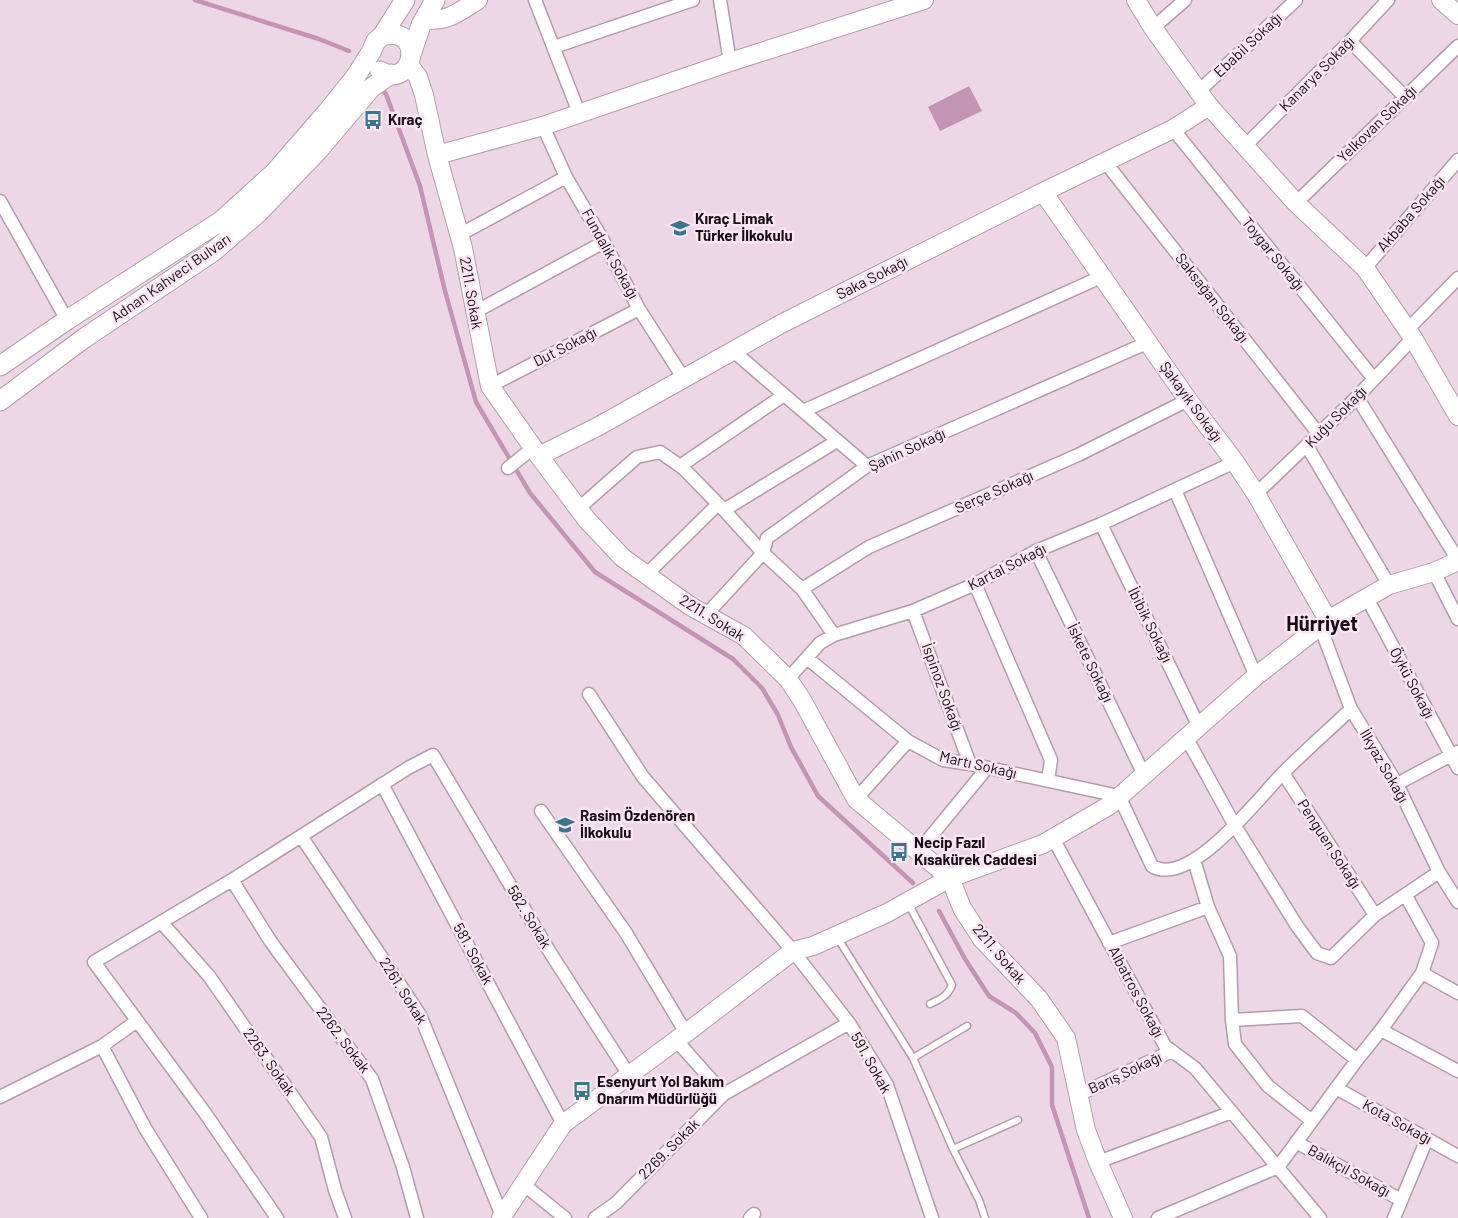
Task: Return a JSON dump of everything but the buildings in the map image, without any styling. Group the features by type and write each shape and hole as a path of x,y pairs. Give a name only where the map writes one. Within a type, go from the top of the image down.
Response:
{"main road":[{"path":"0,366 221,221 275,172 350,84 376,41 382,36 405,0"},
{"path":"371,52 374,64 378,70 391,74 403,71 410,58 424,19 435,0"},
{"path":"382,36 396,34 402,36 407,41 410,58"},
{"name":"Adnan Kahveci Bulvarı","path":"0,401 83,339 214,251 260,212 315,154 371,88 391,74"},
{"path":"68,320 83,339"}],"street":[{"path":"424,19 435,21 444,19 478,0"},
{"path":"535,0 579,113"},
{"path":"554,47 693,0"},
{"path":"720,0 730,62"},
{"path":"436,155 543,126 730,62 924,0"},
{"path":"1136,0 1153,28 1209,106 1296,203 1364,268 1410,334 1458,416"},
{"path":"1153,28 1185,0"},
{"name":"Ebabil Sokağı","path":"1199,91 1296,0"},
{"name":"Kanarya Sokağı","path":"1245,146 1350,41 1388,0"},
{"path":"1441,0 1458,14"},
{"path":"1350,41 1405,97"},
{"name":"Yelkovan Sokağı","path":"1296,203 1458,46"},
{"name":"2211. Sokak","path":"410,58 424,95 436,155 459,235 490,386 531,453 579,508 587,520 624,558 690,606 744,636 788,679 802,700 856,799 950,878 962,908 982,939 1039,999 1066,1038 1086,1130 1123,1218"},
{"name":"Saka Sokağı","path":"531,453 597,427 732,350 1043,192 1173,130 1209,106"},
{"name":"Fundalık Sokağı","path":"543,126 566,177 604,242 639,309 684,379"},
{"name":"Toygar Sokağı","path":"1173,130 1374,379"},
{"name":"Akbaba Sokağı","path":"1364,268 1458,160"},
{"name":"Saksağan Sokağı","path":"1106,163 1318,433"},
{"path":"459,235 566,177"},
{"name":"Şakayık Sokağı","path":"1043,192 1101,277 1149,342 1188,400 1235,462 1256,494 1324,623"},
{"path":"0,201 68,320"},
{"path":"475,312 604,242"},
{"path":"803,411 1101,277"},
{"name":"Kuğu Sokağı","path":"1256,494 1374,379 1458,278"},
{"name":"Dut Sokağı","path":"490,386 639,309"},
{"name":"Şahin Sokağı","path":"706,615 763,553 767,538 867,466 1149,342"},
{"path":"732,350 867,466"},
{"path":"680,466 784,395"},
{"path":"501,1217 563,1124 793,950 812,946 887,913 950,878 1043,844 1110,805 1256,676 1324,623 1389,585 1434,572 1458,560 1357,397"},
{"name":"Serçe Sokağı","path":"802,589 869,548 1078,455 1188,400"},
{"path":"646,575 721,507 837,441"},
{"path":"1307,446 1389,585"},
{"path":"579,508 637,457 660,452 680,466 763,553 802,589 834,635"},
{"path":"508,468 531,453"},
{"name":"Kartal Sokağı","path":"788,679 820,643 834,635 913,611 975,584 1036,551 1101,524 1235,462"},
{"path":"1175,490 1256,676"},
{"name":"İbibik Sokağı","path":"1101,524 1235,826 1297,926 1317,953 1331,958 1375,915"},
{"name":"İskete Sokağı","path":"1036,551 1144,775"},
{"path":"1434,572 1458,619"},
{"path":"975,584 1051,760 1048,780"},
{"name":"Öykü Sokağı","path":"1367,598 1454,753 1458,768"},
{"name":"İspinoz Sokağı","path":"913,611 970,764"},
{"name":"İlkyaz Sokağı","path":"1324,623 1351,709 1397,784 1439,872 1458,902"},
{"name":"Martı Sokağı","path":"807,658 908,742 942,760 970,764 1119,796"},
{"name":"591. Sokak","path":"589,694 643,777 793,950 849,1023 887,1085 932,1218"},
{"path":"1119,796 1152,866 1159,870 1168,871 1194,860 1235,826 1283,773 1351,709"},
{"path":"856,799 908,742"},
{"path":"1397,784 1454,753"},
{"name":"582. Sokak","path":"382,784 433,755 551,954 629,1075"},
{"path":"918,852 987,768"},
{"name":"Penguen Sokağı","path":"1283,773 1375,915"},
{"path":"277,1218 205,1113 94,962 232,880 382,784"},
{"name":"581. Sokak","path":"382,784 563,1124"},
{"path":"541,812 626,933 681,1036 724,1094"},
{"name":"2261. Sokak","path":"301,836 420,1015 501,1217"},
{"name":"Albatros Sokağı","path":"1053,838 1165,1046 1195,1068 1320,1218"},
{"path":"1194,860 1208,907 1230,956 1232,1020 1235,1044 1268,1086 1312,1121"},
{"path":"1375,915 1406,896 1439,872"},
{"name":"2262. Sokak","path":"232,880 271,942 372,1079 403,1167 417,1218"},
{"path":"1158,1218 1278,1167 1422,973 1432,944 1406,896"},
{"path":"1109,943 1208,907"},
{"name":"2263. Sokak","path":"162,923 209,976 321,1137 335,1190 345,1218"},
{"path":"1422,973 1458,992"},
{"path":"1232,1020 1302,1016 1357,1060"},
{"path":"0,1097 102,1046 137,1021"},
{"name":"2269. Sokak","path":"595,1218 616,1203 724,1094 849,1023"},
{"path":"1381,1030 1458,1071"},
{"path":"102,1046 145,1128 201,1218"},
{"name":"Barış Sokağı","path":"1078,1095 1172,1052"},
{"name":"Kota Sokağı","path":"1336,1088 1458,1156"},
{"path":"1098,1162 1232,1112"},
{"path":"1394,1218 1427,1139"},
{"name":"Balıkçıl Sokağı","path":"1296,1142 1401,1200"},
{"path":"523,1184 565,1218"}],"lane":[{"path":"907,902 952,985 950,992 930,1004"},
{"path":"836,936 913,1058 953,1149 979,1200 985,1218"},
{"path":"913,1058 967,1026"},
{"path":"953,1149 1018,1120"}],"shaded area":[{"path":"969,86 982,111 940,131 928,107"}],"waterway":[{"path":"195,0 319,39 349,51"},
{"path":"380,88 386,94 420,186 445,291 476,402 530,493 595,572 733,659 762,688 778,715 791,747 818,796 913,883"},
{"path":"939,911 965,959 989,996 1016,1013 1035,1033 1052,1067 1052,1105 1089,1218"}],"place":[{"name":"Kıraç","path":"373,120"},
{"name":"Kıraç Limak Türker İlkokulu","path":"680,228"},
{"name":"Rasim Özdenören İlkokulu","path":"565,825"},
{"name":"Necip Fazıl Kısakürek Caddesi","path":"899,852"},
{"name":"Esenyurt Yol Bakım Onarım Müdürlüğü","path":"582,1091"}],"district":[{"name":"Hürriyet","path":"1322,624"}]}
